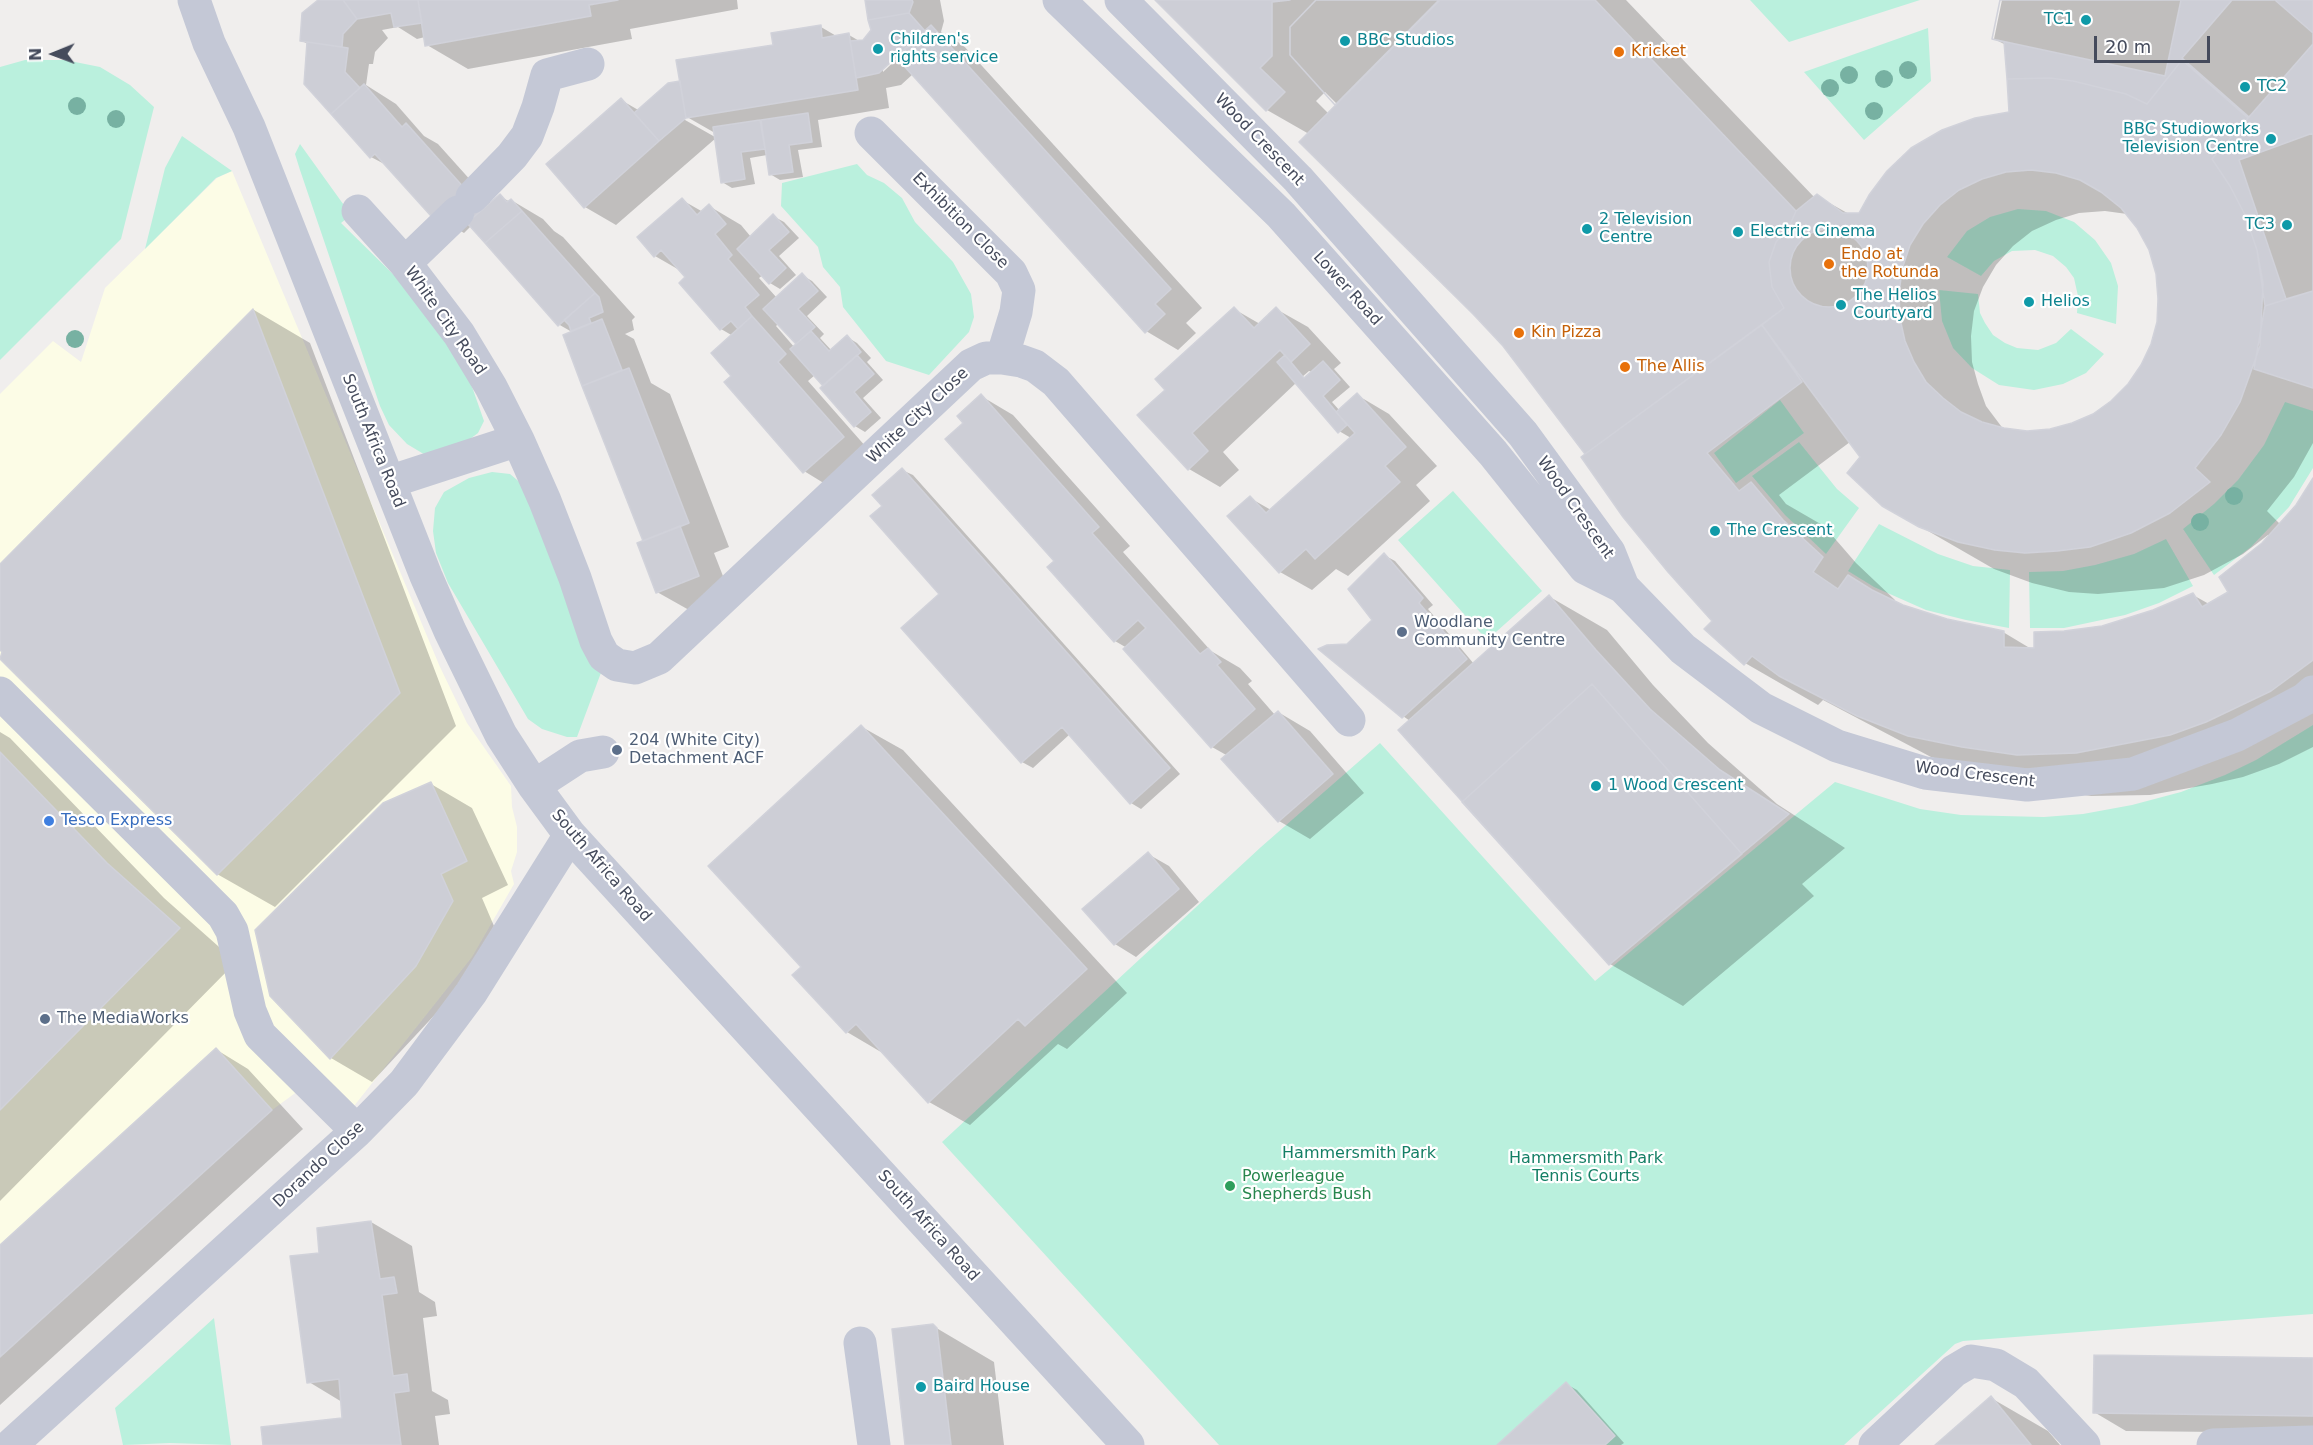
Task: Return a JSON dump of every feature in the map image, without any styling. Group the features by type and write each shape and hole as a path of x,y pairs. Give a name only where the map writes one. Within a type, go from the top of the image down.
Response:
{"street":[{"name":"South Africa Road","path":"194,0 209,44 249,127 450,631 501,735 534,786 570,835 1128,1445"},
{"name":"Lower Road","path":"1059,0 1281,215 1493,453 1585,568 1623,587"},
{"name":"Wood Crescent","path":"1121,0 1298,178 1523,434 1609,552 1623,587 1683,649 1761,708 1837,746 1925,773 2027,785 2133,774 2237,735 2305,699 2313,692"},
{"path":"405,263 512,156 527,136 547,75 588,64"},
{"name":"Exhibition Close","path":"871,132 1011,273 1019,290 1012,328 1002,358"},
{"name":"White City Road","path":"358,211 405,263 459,334 491,387 518,440 575,578 596,642 604,656 617,665"},
{"name":"White City Close","path":"617,665 635,668 659,658 972,365 986,358 1002,358 1035,366 1056,382 1349,720"},
{"path":"389,482 518,440"},
{"path":"0,693 223,915 232,931 250,1011 260,1035 357,1131"},
{"path":"534,786 580,756 603,752"},
{"name":"Dorando Close","path":"11,1445 357,1131 404,1083 471,993 570,835"},
{"path":"860,1343 874,1445"},
{"path":"1875,1445 1954,1371 1971,1361 1996,1365 2026,1383 2084,1445"},
{"path":"2213,1445 2313,1442"}],"shaded area":[{"path":"232,171 440,667 467,723 511,786 512,807 517,827 517,852 511,871 514,884 472,957 354,1106 309,1083 272,1110 0,1357 0,394 53,341 81,362 105,288 217,178"}],"green space":[{"path":"1750,0 1920,0 1789,42"},
{"path":"1928,28 1931,81 1864,140 1804,72"},
{"path":"25,60 65,60 100,67 130,85 154,107 121,239 0,360 0,67"},
{"path":"182,136 232,171 216,178 145,249 165,168"},
{"path":"300,144 351,215 341,223 399,280 441,335 470,381 484,421 478,433 454,451 427,456 407,444 389,425 380,406 300,170 295,154"},
{"path":"857,164 867,175 884,183 902,198 915,222 953,262 971,294 974,317 969,332 929,375 886,361 843,307 840,287 823,267 818,247 781,206 782,183"},
{"path":"2018,209 2046,211 2074,222 2095,240 2111,263 2118,286 2116,324 2077,313 2078,296 2074,278 2066,267 2053,256 2035,250 2012,251 1994,261 1981,276 1947,257 1967,231 1990,217"},
{"path":"1939,290 1978,294 1980,313 1993,335 2017,348 2038,350 2056,343 2071,329 2104,354 2086,373 2063,384 2034,390 1999,385 1972,368 1953,348 1942,321"},
{"path":"1780,400 1804,433 1736,483 1714,453"},
{"path":"2285,402 2313,411 2313,468 2289,507 2251,547 2214,575 2183,529 2214,504 2238,480 2264,445"},
{"path":"1799,442 1837,489 1859,508 1826,554 1785,515 1752,476"},
{"path":"492,472 510,474 523,485 602,670 577,737 567,737 542,729 528,719 448,583 436,553 433,531 435,508 444,492 469,478"},
{"path":"1453,491 1542,591 1487,640 1398,540"},
{"path":"1879,524 1938,554 1973,566 2010,570 2009,628 1926,610 1874,587 1848,571"},
{"path":"2166,539 2193,586 2159,603 2125,615 2064,628 2030,628 2029,572 2063,571 2095,565 2134,554"},
{"name":"Hammersmith Park","path":"2313,725 2313,1314 1963,1341 1955,1344 1844,1445 1219,1445 942,1142 1261,847 1380,743 1595,981 1835,782 1920,809 1961,815 2044,817 2083,814 2132,805 2181,792 2225,775 2256,760"},
{"path":"214,1318 231,1445 170,1443 123,1445 115,1408"}],"building":[{"path":"318,0 343,0 357,19 343,34 342,47 300,41 302,13"},
{"path":"343,0 418,0 422,23 394,27 391,13 357,19"},
{"path":"418,0 618,0 589,5 591,16 425,46"},
{"path":"865,0 912,0 913,2 909,13 868,20"},
{"path":"1155,0 1290,0 1272,2 1272,56 1260,68 1285,92 1266,111"},
{"name":"BBC Studios","path":"1316,0 1440,0 1335,105 1290,55 1290,27"},
{"name":"BBC Studios","path":"1316,0 1439,0 1335,105 1290,55 1290,27"},
{"name":"2 Television Centre","path":"1440,0 1595,0 1796,211 1790,225 1776,242 1769,262 1772,287 1784,308 1581,457 1585,454 1503,346 1299,142"},
{"name":"BBC Studioworks Television Centre","path":"2000,0 2313,0 2313,291 2265,306 2257,250 2245,215 2230,186 2212,159 2248,118 2182,60 2147,104 2126,94 2073,81 2050,78 2007,79 2004,42 1992,39"},
{"name":"TC1","path":"2000,0 2181,0 2165,76 1992,39"},
{"name":"TC2","path":"2232,0 2275,0 2313,33 2313,44 2249,117 2182,58"},
{"name":"Children's rights service","path":"909,13 925,31 879,73 856,78 850,41 863,40 871,30 868,20"},
{"path":"821,25 822,38 849,33 858,90 686,118 676,60 773,45 771,33"},
{"path":"931,25 1171,289 1155,304 1165,314 1145,333 896,57"},
{"path":"307,42 348,48 345,72 360,88 331,114 304,84"},
{"name":"The Helios Courtyard","path":"2182,60 2248,118 2212,159 2230,186 2245,215 2257,250 2263,283 2260,346 2240,402 2221,435 2195,468 2210,482 2170,513 2131,533 2090,547 2057,551 2025,553 1995,550 1958,542 1919,527 1882,506 1847,473 1860,457 1762,325 1784,308 1772,287 1769,262 1776,242 1790,225 1796,211 1817,194 1843,213 1859,213 1887,171 1911,148 1942,130 1975,118 2009,112 2007,79 2050,78 2073,81 2126,94 2147,104","holes":["2031,170 2056,173 2080,180 2101,192 2121,208 2137,228 2149,250 2156,274 2157,322 2151,344 2128,384 2111,401 2093,414 2050,429 2027,431 2004,428 1982,422 1961,412 1926,382 1905,341 1900,319 1899,294 1902,269 1910,245 1923,224 1940,205 1959,190 1982,179 2006,172"]},
{"path":"680,81 686,118 659,141 634,113 668,83"},
{"path":"364,84 402,127 406,123 483,209 467,223 431,216 375,154 370,158 331,114"},
{"path":"621,98 659,141 584,208 546,164"},
{"path":"808,113 812,142 789,145 793,172 769,175 761,120"},
{"path":"760,120 765,149 741,152 745,179 721,183 713,127"},
{"name":"TC3","path":"2313,133 2313,291 2286,299 2239,160"},
{"path":"500,194 507,202 511,199 522,211 485,243 467,223"},
{"path":"682,198 697,215 709,204 726,224 715,234 732,255 728,259 759,295 745,307 752,316 738,329 731,321 720,330 679,283 685,277 661,250 654,257 637,237"},
{"path":"522,211 595,293 558,326 485,243"},
{"path":"773,214 789,232 769,250 786,268 769,284 737,249"},
{"name":"Endo at the Rotunda","path":"1829,229 1844,232 1857,240 1865,253 1868,268 1865,283 1857,296 1844,304 1829,307 1814,304 1801,296 1793,283 1790,268 1793,253 1801,240 1814,232"},
{"path":"802,273 818,291 798,309 815,327 796,344 763,309"},
{"path":"2313,291 2313,388 2254,369 2265,306"},
{"path":"595,293 599,297 603,312 589,318 591,323 571,331 564,320"},
{"path":"1234,307 1254,328 1276,307 1310,344 1291,362 1280,350 1192,433 1208,451 1188,470 1137,415 1165,390 1155,379"},
{"path":"253,309 400,693 217,875 0,659 2,652 0,650 0,564"},
{"path":"752,316 786,354 778,362 844,437 803,473 724,382 731,376 711,353"},
{"path":"602,319 622,370 582,386 563,335"},
{"name":"The Crescent","path":"1762,325 1802,382 1707,453 1739,491 1751,482 1783,520 1823,557 1813,572 1838,589 1848,575 1903,605 1947,619 2004,631 2004,647 2034,648 2034,632 2102,626 2153,610 2193,593 2202,607 2228,592 2219,577 2262,543 2296,505 2313,478 2313,660 2271,691 2206,722 2170,735 2076,753 2017,755 1908,736 1857,716 1779,676 1752,656 1744,665 1704,629 1712,621 1623,517 1581,457"},
{"path":"811,331 829,351 847,335 861,352 823,386 790,349"},
{"path":"857,355 874,374 854,392 871,412 854,427 820,388"},
{"path":"1285,355 1304,378 1323,361 1340,380 1323,396 1347,425 1338,433 1277,362"},
{"path":"629,368 689,523 643,541 582,386"},
{"path":"1357,393 1406,447 1385,466 1400,482 1315,559 1306,549 1279,573 1227,516 1250,496 1266,513 1355,433 1336,412"},
{"path":"981,394 1099,527 1092,533 1200,654 1208,648 1221,662 1217,665 1255,709 1211,748 1123,649 1146,628 1138,620 1114,642 1047,567 1054,561 945,439 963,423 957,416"},
{"path":"902,468 1170,768 1130,804 1062,727 1021,763 901,628 939,594 870,516 882,506 872,495"},
{"path":"680,526 699,576 656,593 637,543"},
{"name":"Woodlane Community Centre","path":"1384,553 1423,598 1419,603 1467,659 1402,718 1318,649 1327,645 1347,644 1372,620 1348,589"},
{"name":"1 Wood Crescent","path":"1549,595 1650,709 1720,770 1789,814 1609,965 1398,730"},
{"path":"1592,684 1742,854 1609,965 1462,802"},
{"path":"1592,684 1742,854 1609,965 1462,802"},
{"path":"1278,711 1333,774 1278,822 1221,759"},
{"path":"861,725 1087,969 1025,1026 1018,1019 928,1103 856,1024 846,1033 792,975 801,967 708,866"},
{"name":"The MediaWorks","path":"0,752 107,863 180,928 0,1110"},
{"path":"431,782 467,861 441,874 453,901 416,966 330,1059 270,996 255,930 383,803"},
{"path":"1148,852 1179,889 1114,945 1082,909"},
{"path":"216,1048 272,1110 0,1357 0,1245"},
{"path":"371,1221 380,1279 394,1277 397,1293 382,1295 393,1376 407,1374 409,1391 394,1393 401,1445 263,1445 261,1427 342,1418 339,1379 307,1383 290,1256 319,1253 317,1228"},
{"name":"Baird House","path":"933,1324 937,1328 951,1445 905,1445 892,1329"},
{"path":"2094,1355 2313,1358 2313,1416 2093,1413"},
{"path":"1566,1382 1615,1436 1605,1445 1497,1445"},
{"path":"1991,1396 2031,1445 1935,1445"}],"place":[{"name":"TC1","path":"2086,20"},
{"name":"BBC Studios","path":"1345,41"},
{"name":"Children's rights service","path":"878,49"},
{"name":"Kricket","path":"1619,52"},
{"name":"TC2","path":"2245,87"},
{"name":"BBC Studioworks Television Centre","path":"2271,139"},
{"name":"TC3","path":"2287,225"},
{"name":"2 Television Centre","path":"1587,229"},
{"name":"Electric Cinema","path":"1738,232"},
{"name":"Endo at the Rotunda","path":"1829,264"},
{"name":"Helios","path":"2029,302"},
{"name":"The Helios Courtyard","path":"1841,305"},
{"name":"Kin Pizza","path":"1519,333"},
{"name":"The Allis","path":"1625,367"},
{"name":"The Crescent","path":"1715,531"},
{"name":"Woodlane Community Centre","path":"1402,632"},
{"name":"204 (White City) Detachment ACF","path":"617,750"},
{"name":"1 Wood Crescent","path":"1596,786"},
{"name":"Tesco Express","path":"49,821"},
{"name":"The MediaWorks","path":"45,1019"},
{"name":"Powerleague Shepherds Bush","path":"1230,1186"},
{"name":"Baird House","path":"921,1387"}],"park label":[{"name":"Hammersmith Park Tennis Courts","path":"1586,1168"}]}
